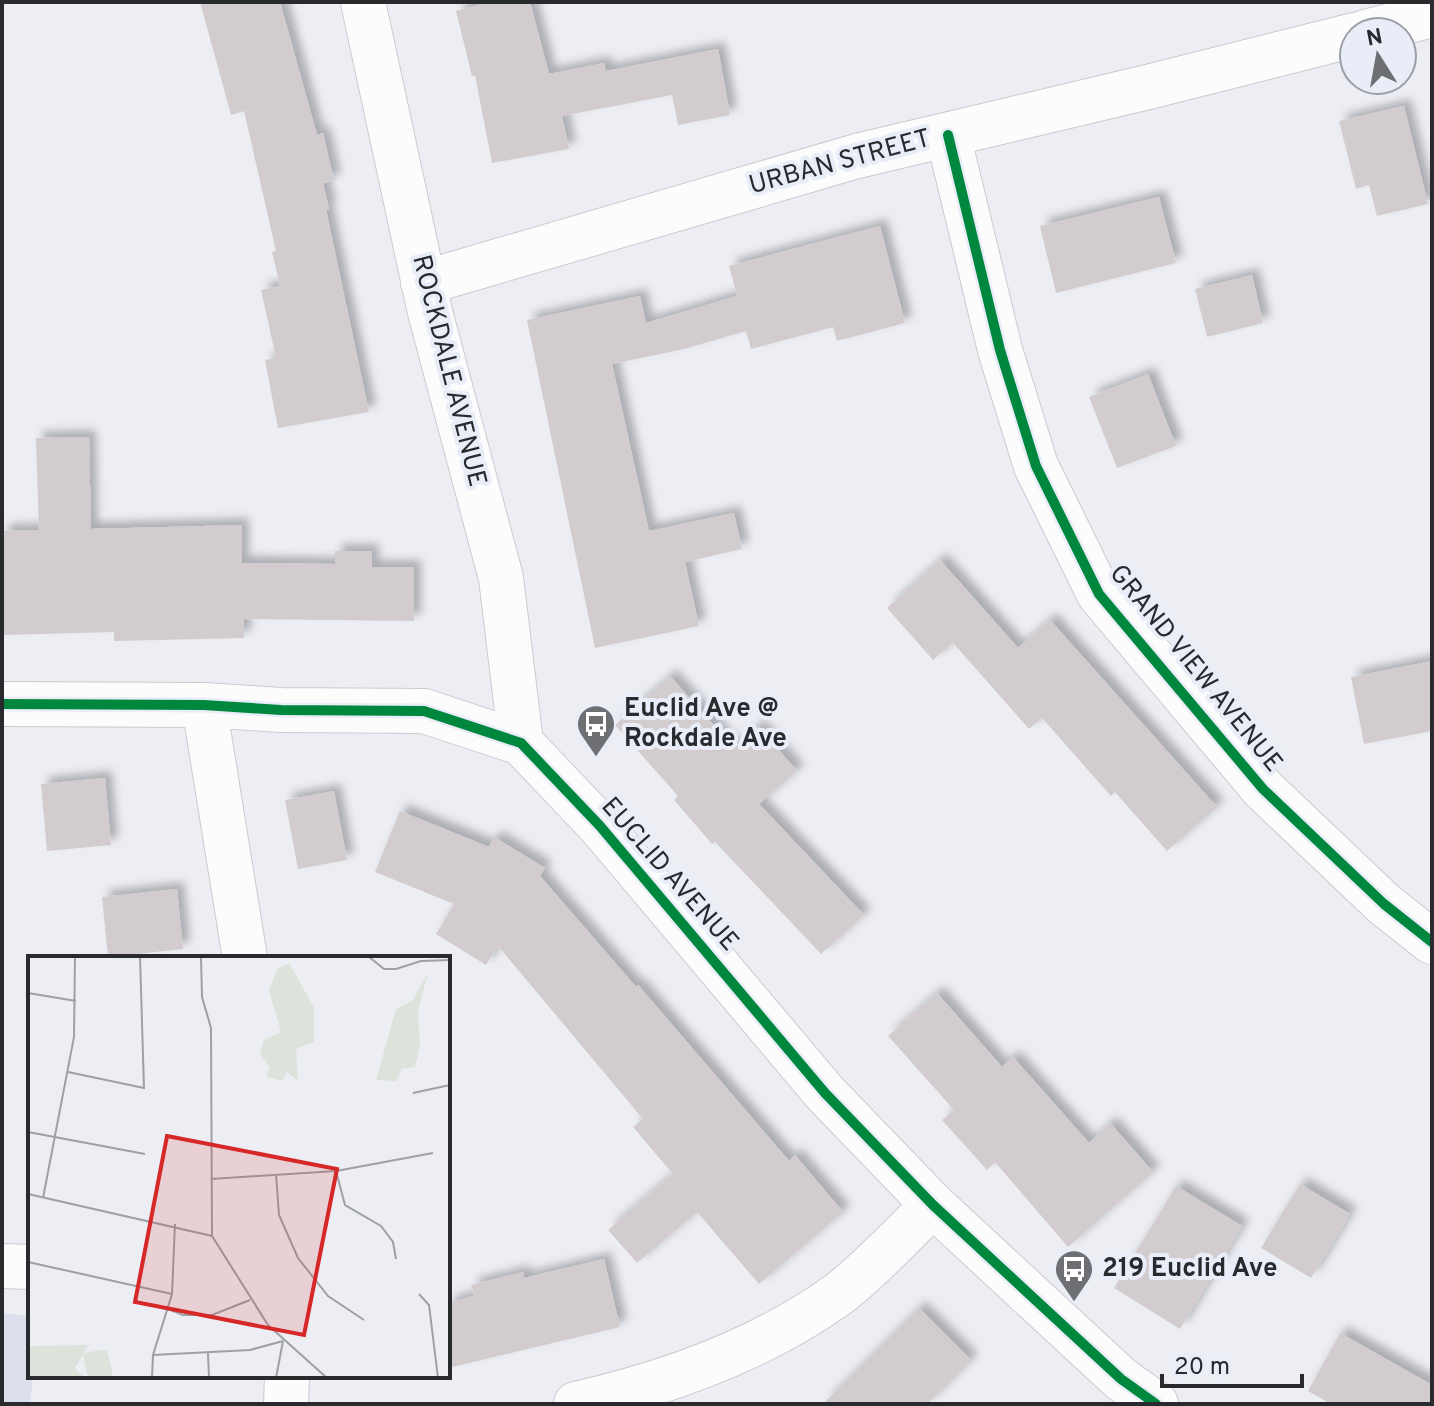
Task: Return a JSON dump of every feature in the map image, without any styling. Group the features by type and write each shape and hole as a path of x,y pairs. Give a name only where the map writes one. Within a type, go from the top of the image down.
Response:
{"street":[{"name":"ROCKDALE AVENUE","path":"363,2 423,283 501,578 521,743"},
{"name":"URBAN STREET","path":"423,283 842,160 1338,39"},
{"name":"GRAND VIEW AVENUE","path":"948,135 1000,350 1036,466 1099,594 1263,789 1384,904 1432,942"},
{"name":"EUCLID AVENUE","path":"2,704 424,711 521,743 600,826 825,1093 933,1205 1121,1379 1156,1404"},
{"path":"204,705 245,956"},
{"path":"576,1404 651,1385 708,1365 795,1321 841,1291 933,1205"},
{"path":"2,1266 28,1267"},
{"path":"286,1404 287,1378"}],"shaded area":[{"path":"2,1313 28,1316 28,1378 33,1378 30,1404 2,1404"}],"building":[{"path":"200,2 280,2 317,135 323,133 334,181 323,183 329,209 326,210 369,412 278,428 265,360 276,358 261,290 280,286 272,252 276,251 244,111 231,115"},
{"path":"490,2 530,2 549,74 604,63 606,71 718,49 730,115 678,125 672,95 562,116 569,149 492,163 475,75 472,76 456,11"},
{"path":"1404,106 1428,204 1377,216 1369,185 1356,189 1339,121"},
{"path":"1159,197 1176,263 1056,293 1040,226"},
{"path":"880,226 905,323 837,341 833,327 751,349 746,331 684,349 612,364 649,531 734,513 742,549 685,562 699,626 595,648 527,320 640,296 646,323 737,296 729,266"},
{"path":"1252,275 1263,323 1207,337 1195,289"},
{"path":"1148,374 1176,446 1117,468 1089,397"},
{"path":"89,437 91,529 242,525 242,563 335,564 335,551 372,551 372,567 414,567 414,621 244,619 244,638 114,641 114,632 3,635 2,531 39,530 36,438"},
{"path":"940,560 1018,648 1050,620 1217,807 1167,851 1115,792 1111,796 1042,718 1029,729 953,643 933,660 887,608"},
{"path":"1432,661 1432,731 1364,744 1351,677"},
{"path":"670,676 734,748 758,726 797,771 759,804 864,915 821,954 715,842 712,844 674,800 678,796 615,725"},
{"path":"105,778 111,845 47,851 41,784"},
{"path":"334,791 347,860 298,869 285,800"},
{"path":"400,811 489,847 494,837 545,868 540,876 636,987 638,985 789,1161 795,1155 843,1212 759,1284 697,1212 637,1263 608,1230 673,1174 633,1127 643,1119 498,946 486,965 436,934 454,904 375,872"},
{"path":"177,889 183,949 108,956 102,897"},
{"path":"937,993 1002,1067 1013,1057 1089,1143 1110,1123 1153,1172 1068,1247 995,1162 987,1170 942,1120 954,1110 888,1036"},
{"path":"1300,1184 1350,1214 1311,1278 1261,1248"},
{"path":"1176,1186 1242,1226 1180,1329 1114,1288"},
{"path":"604,1259 620,1327 450,1368 450,1302 474,1296 471,1285 523,1272 524,1278"},
{"path":"919,1308 971,1360 927,1404 823,1404"},
{"path":"1340,1333 1432,1385 1432,1404 1331,1404 1308,1391"}],"cycle path":[{"path":"948,135 1000,350 1036,466 1099,594 1263,789 1384,904 1432,942"},
{"path":"2,704 424,711 521,743 600,826 825,1093 933,1205 1121,1379 1156,1404"}],"place":[{"name":"Euclid Ave @ Rockdale Ave","path":"596,758"},
{"name":"219 Euclid Ave","path":"1074,1303"}]}
